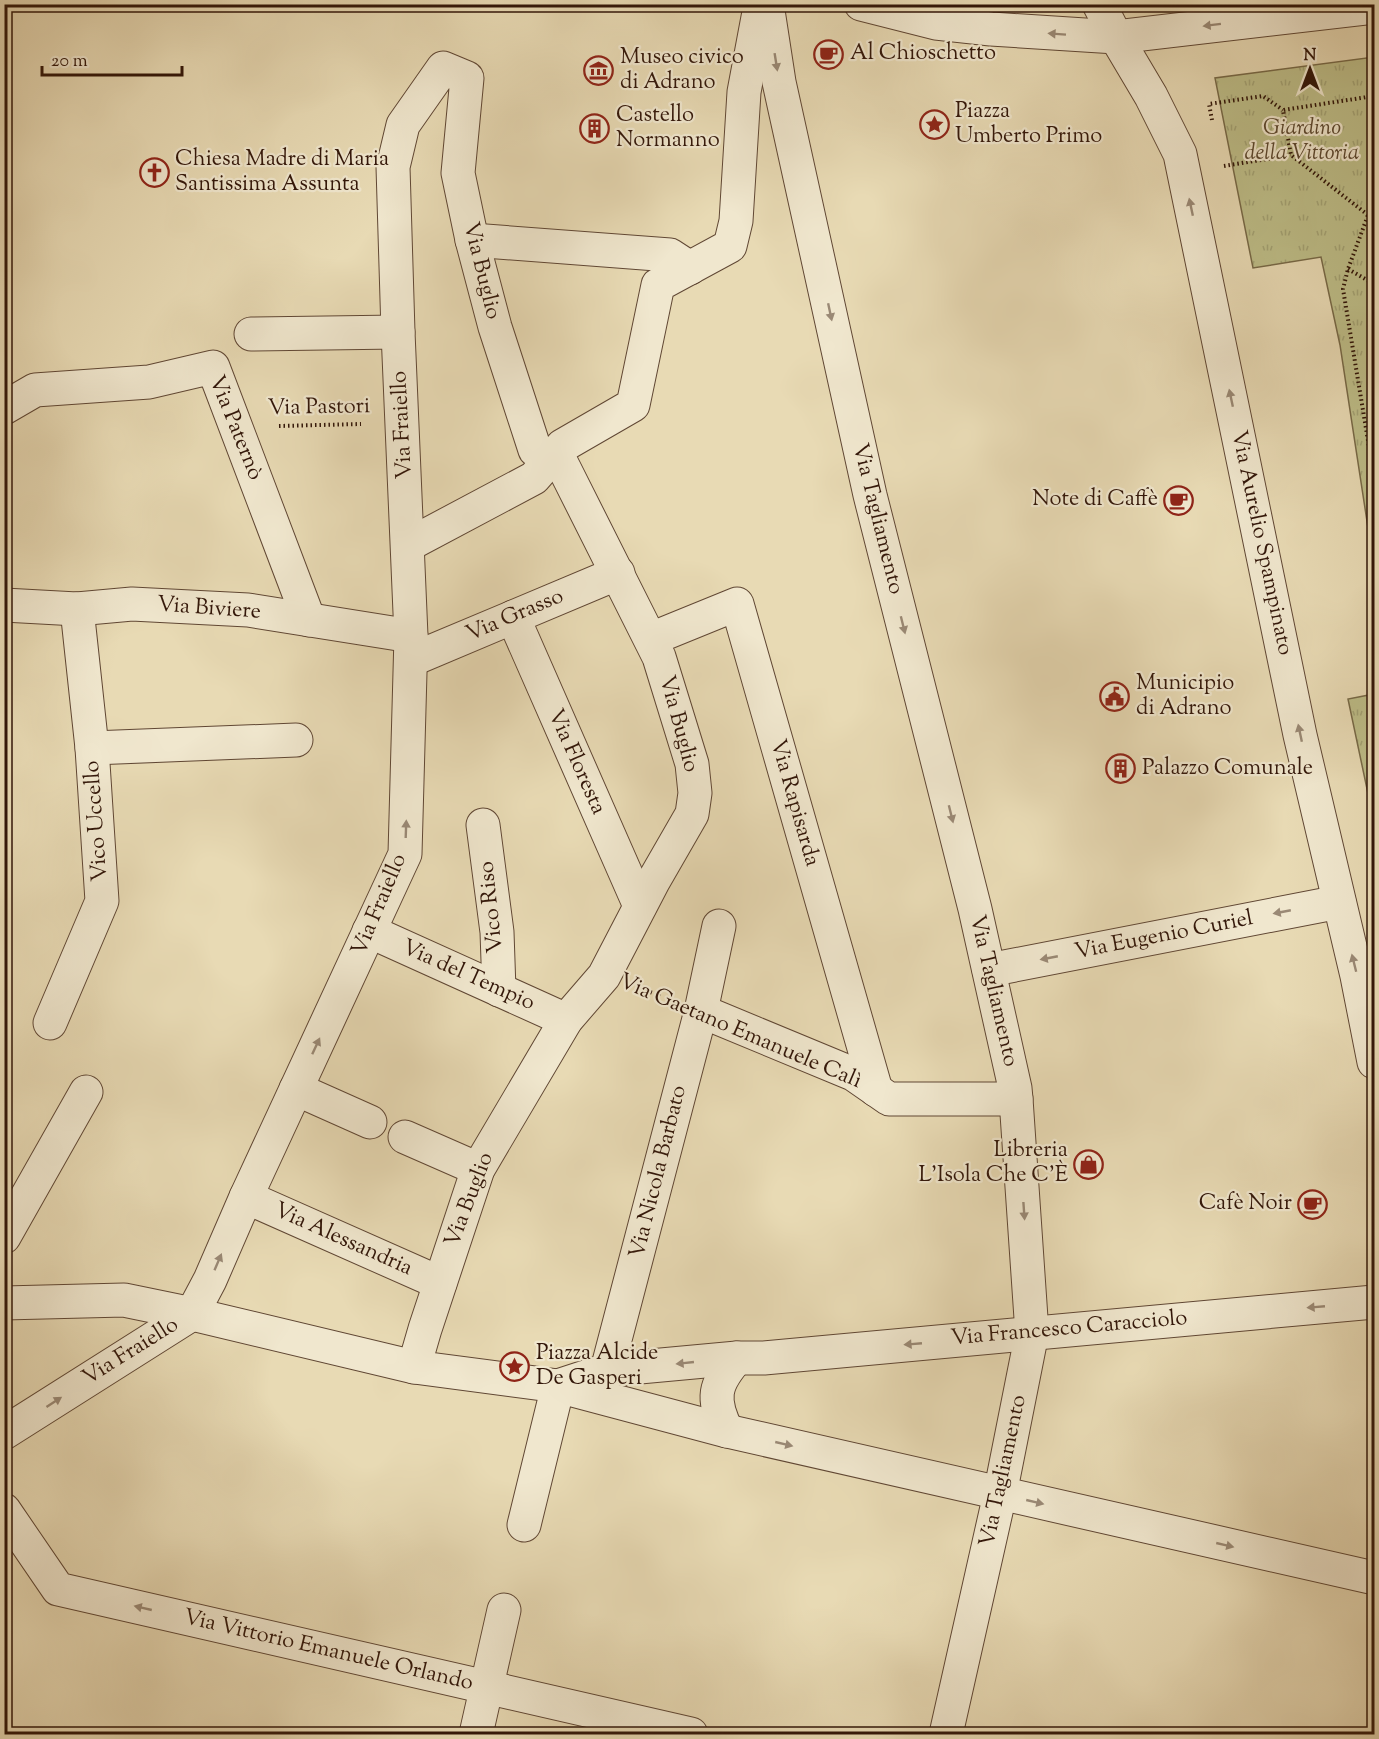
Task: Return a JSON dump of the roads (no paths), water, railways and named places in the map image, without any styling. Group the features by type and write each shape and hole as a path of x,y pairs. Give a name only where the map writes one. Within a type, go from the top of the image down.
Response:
{"street":[{"path":"472,240 673,269 730,246 736,221 744,92 760,4"},
{"name":"Via Tagliamento","path":"767,4 779,82 870,495 989,970 1015,1088 1032,1333 1000,1494 946,1734"},
{"path":"861,4 936,23 1116,37 1374,7"},
{"name":"Via Aurelio Spampinato","path":"1099,4 1151,96 1180,154 1300,735 1357,976 1374,1062"},
{"name":"Via Buglio","path":"393,167 403,125 444,68 467,78 458,172 472,240 495,327 535,450 550,461 562,464 659,657 692,764 695,794 692,814 604,976 566,1020 477,1169 414,1367"},
{"name":"Via Fraiello","path":"4,1433 192,1314 210,1280 246,1197 405,854 411,648 393,167"},
{"path":"408,544 534,478 562,446 633,405 673,269"},
{"path":"251,334 398,332"},
{"name":"Via Paternò","path":"4,408 35,390 149,382 213,367 309,620"},
{"name":"Via Grasso","path":"411,648 513,617 618,573"},
{"name":"Via Biviere","path":"4,605 77,609 132,604 248,610 309,620 411,648"},
{"name":"Via Rapisarda","path":"651,639 737,604 876,1090"},
{"name":"Vico Uccello","path":"50,1023 102,901 92,748 77,609"},
{"name":"Via Floresta","path":"513,617 640,906"},
{"path":"92,748 296,740"},
{"name":"Vico Riso","path":"483,825 497,932 499,990"},
{"name":"Via Eugenio Curiel","path":"989,970 1339,902"},
{"name":"Via Nicola Barbato","path":"607,1370 701,1011 719,926"},
{"name":"Via del Tempio","path":"369,931 566,1020"},
{"name":"Via Gaetano Emanuele Calì","path":"701,1011 853,1074 889,1099 1016,1099"},
{"path":"296,1089 370,1122"},
{"path":"4,1238 86,1092"},
{"path":"405,1137 477,1169"},
{"name":"Via Alessandria","path":"246,1197 440,1283"},
{"path":"4,1303 124,1300 414,1367 558,1386 727,1431 1374,1578"},
{"name":"Via Francesco Caracciolo","path":"558,1386 607,1370 1374,1302"},
{"path":"727,1431 718,1413 717,1393 723,1373 750,1358"},
{"path":"524,1525 558,1386"},
{"name":"Via Vittorio Emanuele Orlando","path":"4,1510 58,1589 691,1734"},
{"path":"476,1734 504,1610"}],"place":[{"name":"Al Chioschetto","path":"829,54"},
{"name":"Museo civico di Adrano","path":"599,71"},
{"name":"Piazza Umberto Primo","path":"934,125"},
{"name":"Castello Normanno","path":"595,129"},
{"name":"Chiesa Madre di Maria Santissima Assunta","path":"154,173"},
{"name":"Note di Caffè","path":"1179,500"},
{"name":"Municipio di Adrano","path":"1115,697"},
{"name":"Palazzo Comunale","path":"1121,769"},
{"name":"Libreria L'Isola Che C'È","path":"1089,1164"},
{"name":"Cafè Noir","path":"1313,1204"},
{"name":"Piazza Alcide De Gasperi","path":"515,1367"}],"park label":[{"name":"Giardino della Vittoria","path":"1302,142"}]}
